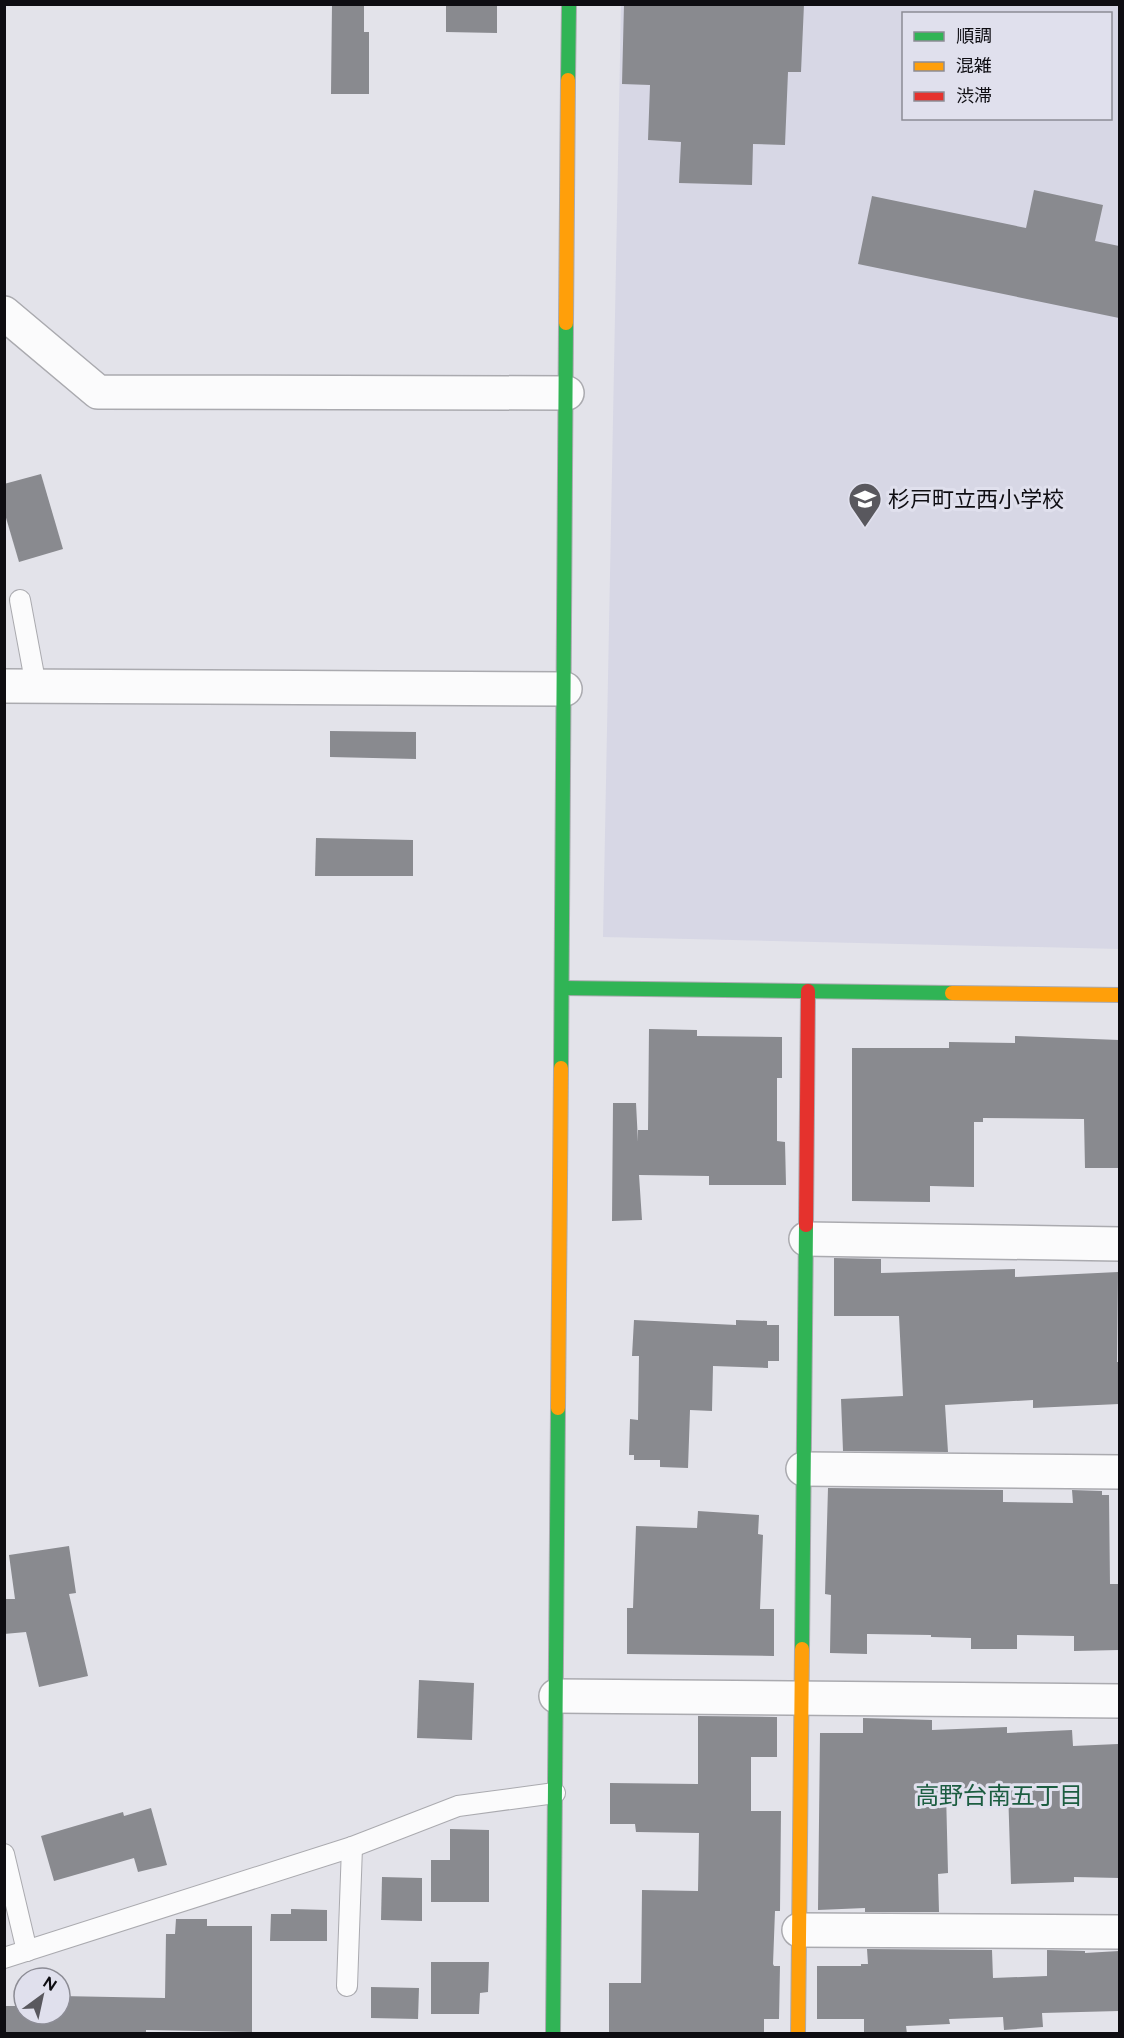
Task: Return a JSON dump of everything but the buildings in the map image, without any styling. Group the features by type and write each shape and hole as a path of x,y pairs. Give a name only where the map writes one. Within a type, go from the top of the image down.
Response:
{"street":[{"path":"553,2034 569,4"},
{"path":"4,313 98,392 567,393"},
{"path":"20,686 565,689"},
{"path":"562,988 1119,995"},
{"path":"798,2034 808,991"},
{"path":"806,1239 1119,1244"},
{"path":"803,1469 1119,1472"},
{"path":"556,1696 1119,1701"},
{"path":"799,1930 1119,1932"}],"lane":[{"path":"20,600 20,686"},
{"path":"4,1958 352,1846 458,1806 555,1793"},
{"path":"347,1986 352,1846"},
{"path":"4,1854 27,1951"}],"shaded area":[{"name":"杉戸町立西小学校","path":"621,5 1119,5 1119,949 603,937"}],"traffic: fast":[{"path":"568,80 569,4"},
{"path":"561,1068 566,323"},
{"path":"562,988 952,993"},
{"path":"802,1649 806,1225"},
{"path":"553,2034 558,1408"}],"traffic: slow":[{"path":"566,323 568,80"},
{"path":"952,993 1120,995"},
{"path":"558,1408 561,1068"},
{"path":"798,2034 802,1649"}],"traffic: jam":[{"path":"806,1225 808,991"}],"place":[{"name":"杉戸町立西小学校","path":"865,528"}],"district":[{"name":"高野台南五丁目","path":"999,1795"}]}
